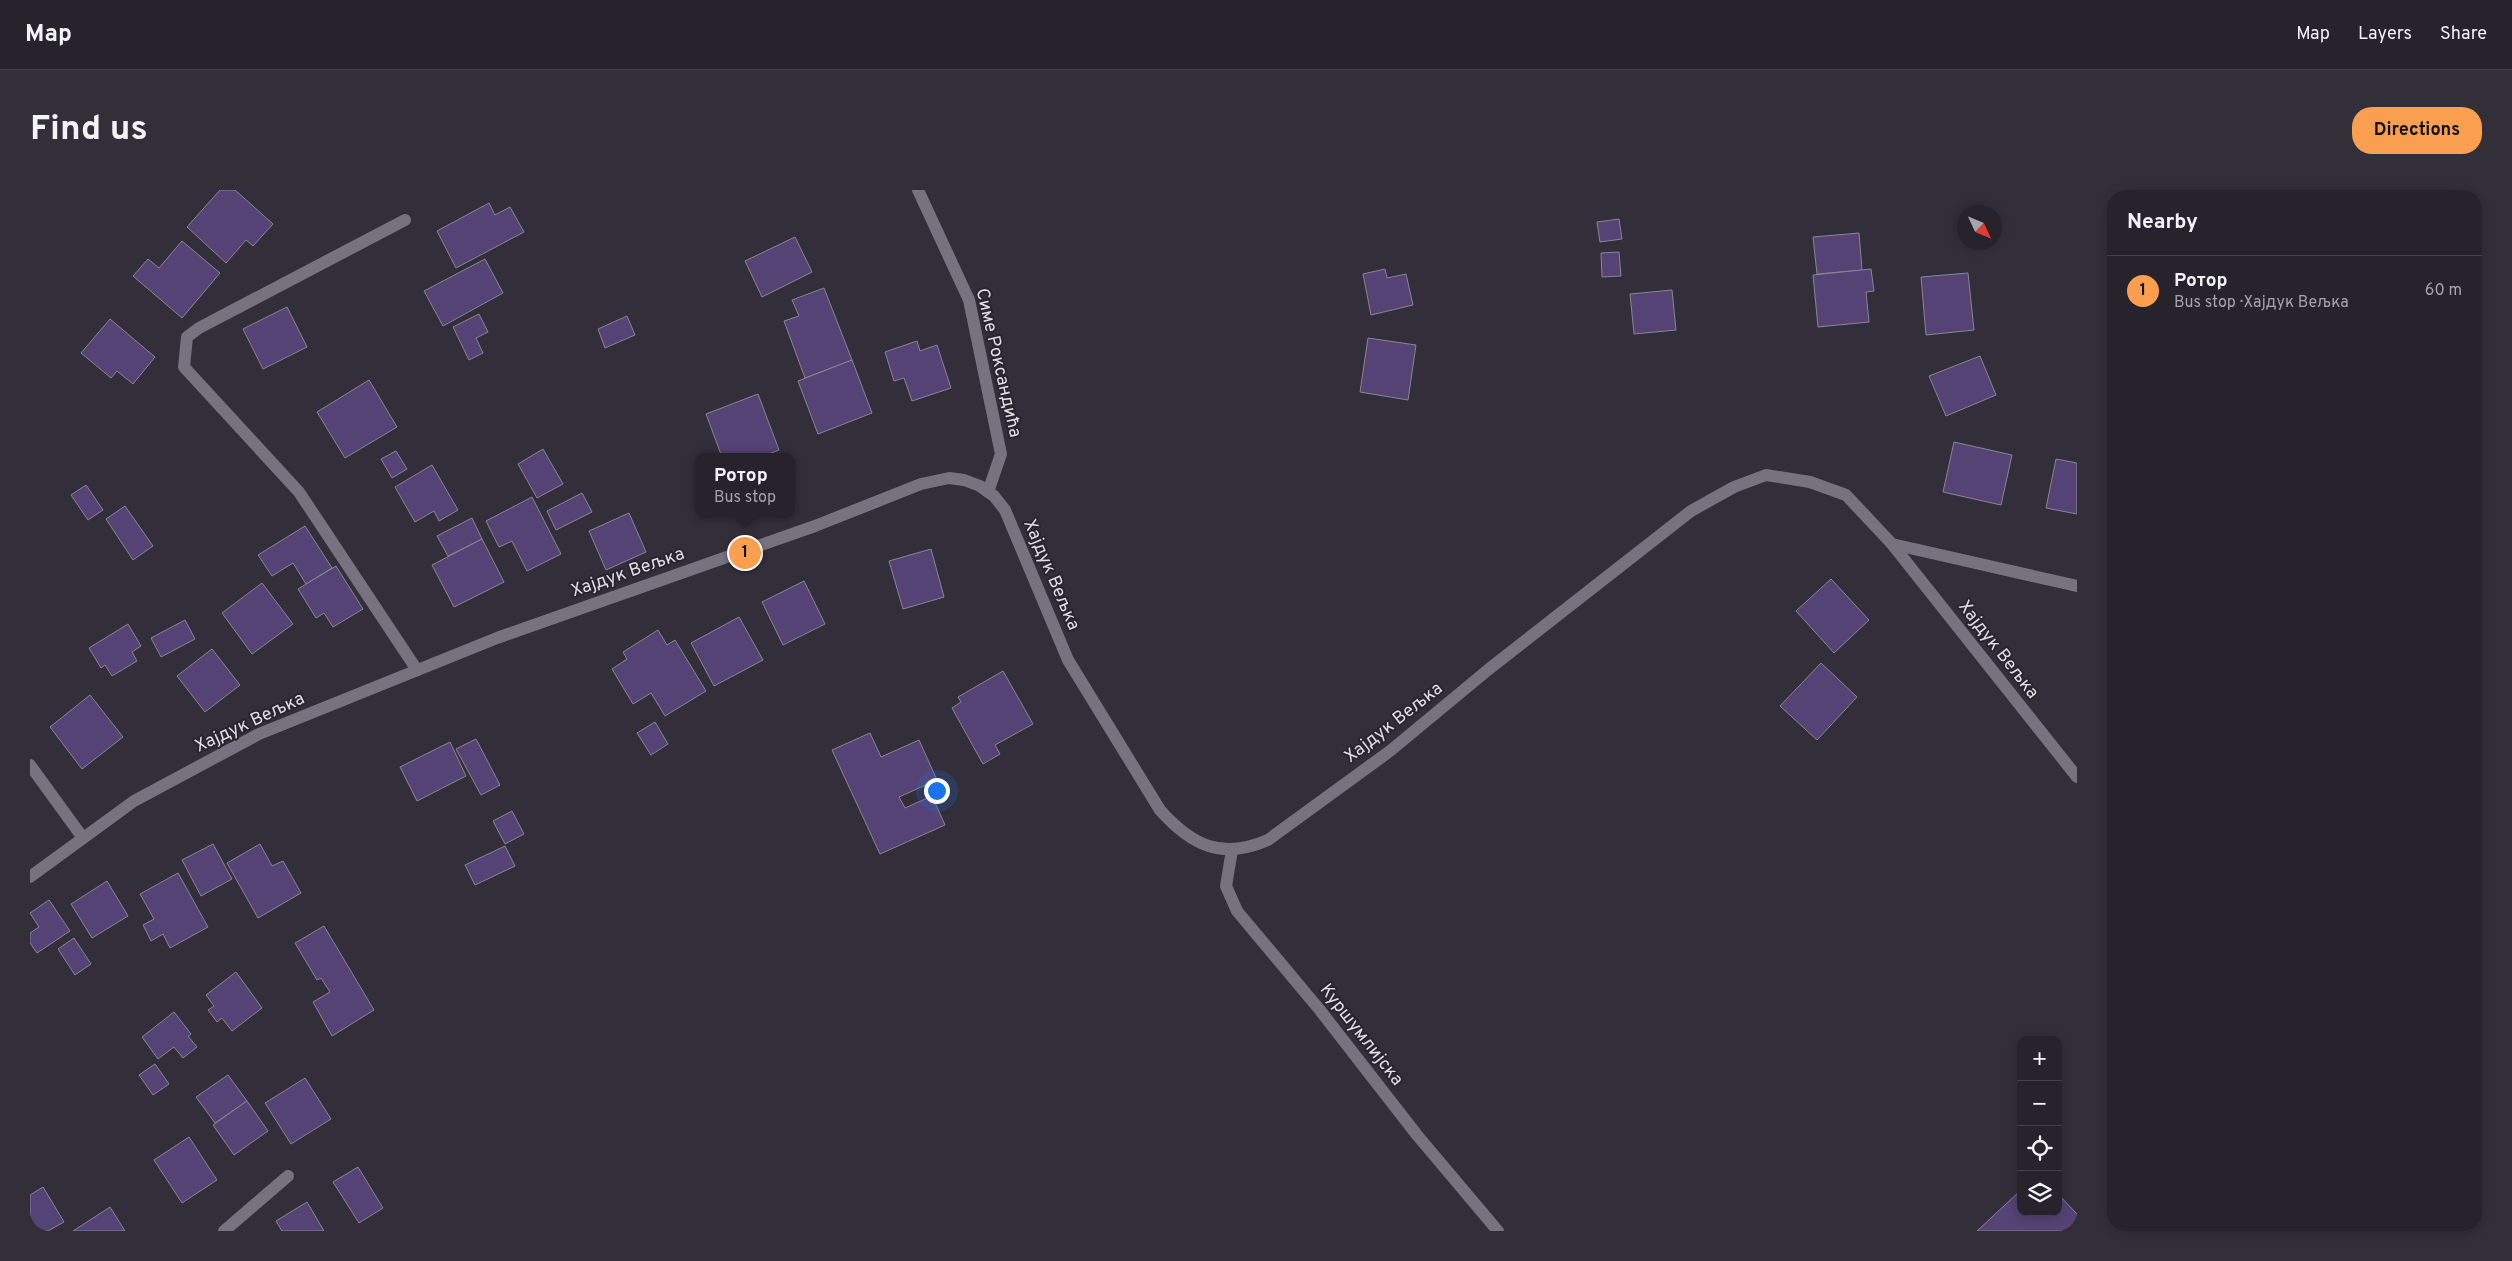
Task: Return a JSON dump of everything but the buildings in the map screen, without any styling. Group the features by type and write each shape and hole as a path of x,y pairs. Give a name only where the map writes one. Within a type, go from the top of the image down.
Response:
{"street":[{"name":"Симе Роксандића","path":"918,190 969,300 1001,454 988,492"},
{"path":"405,220 200,328 187,337 184,367 299,492 417,670"},
{"name":"Хајдук Вељка","path":"30,878 134,801 259,734 497,638 815,526 921,484 949,478 964,480 988,492 1005,510 1068,660 1160,810 1178,829 1196,842 1218,849 1232,850 1252,847 1268,840 1390,751 1489,669 1691,511 1734,487 1766,475 1819,486 1846,495 1892,544 2077,777"},
{"path":"1892,544 2077,586"},
{"path":"30,765 83,838"},
{"name":"Куршумлијска","path":"1232,850 1226,886 1237,911 1319,1009 1417,1135 1498,1231"},
{"path":"224,1231 288,1176"}],"place":[{"name":"Ротор","path":"745,553"}]}
